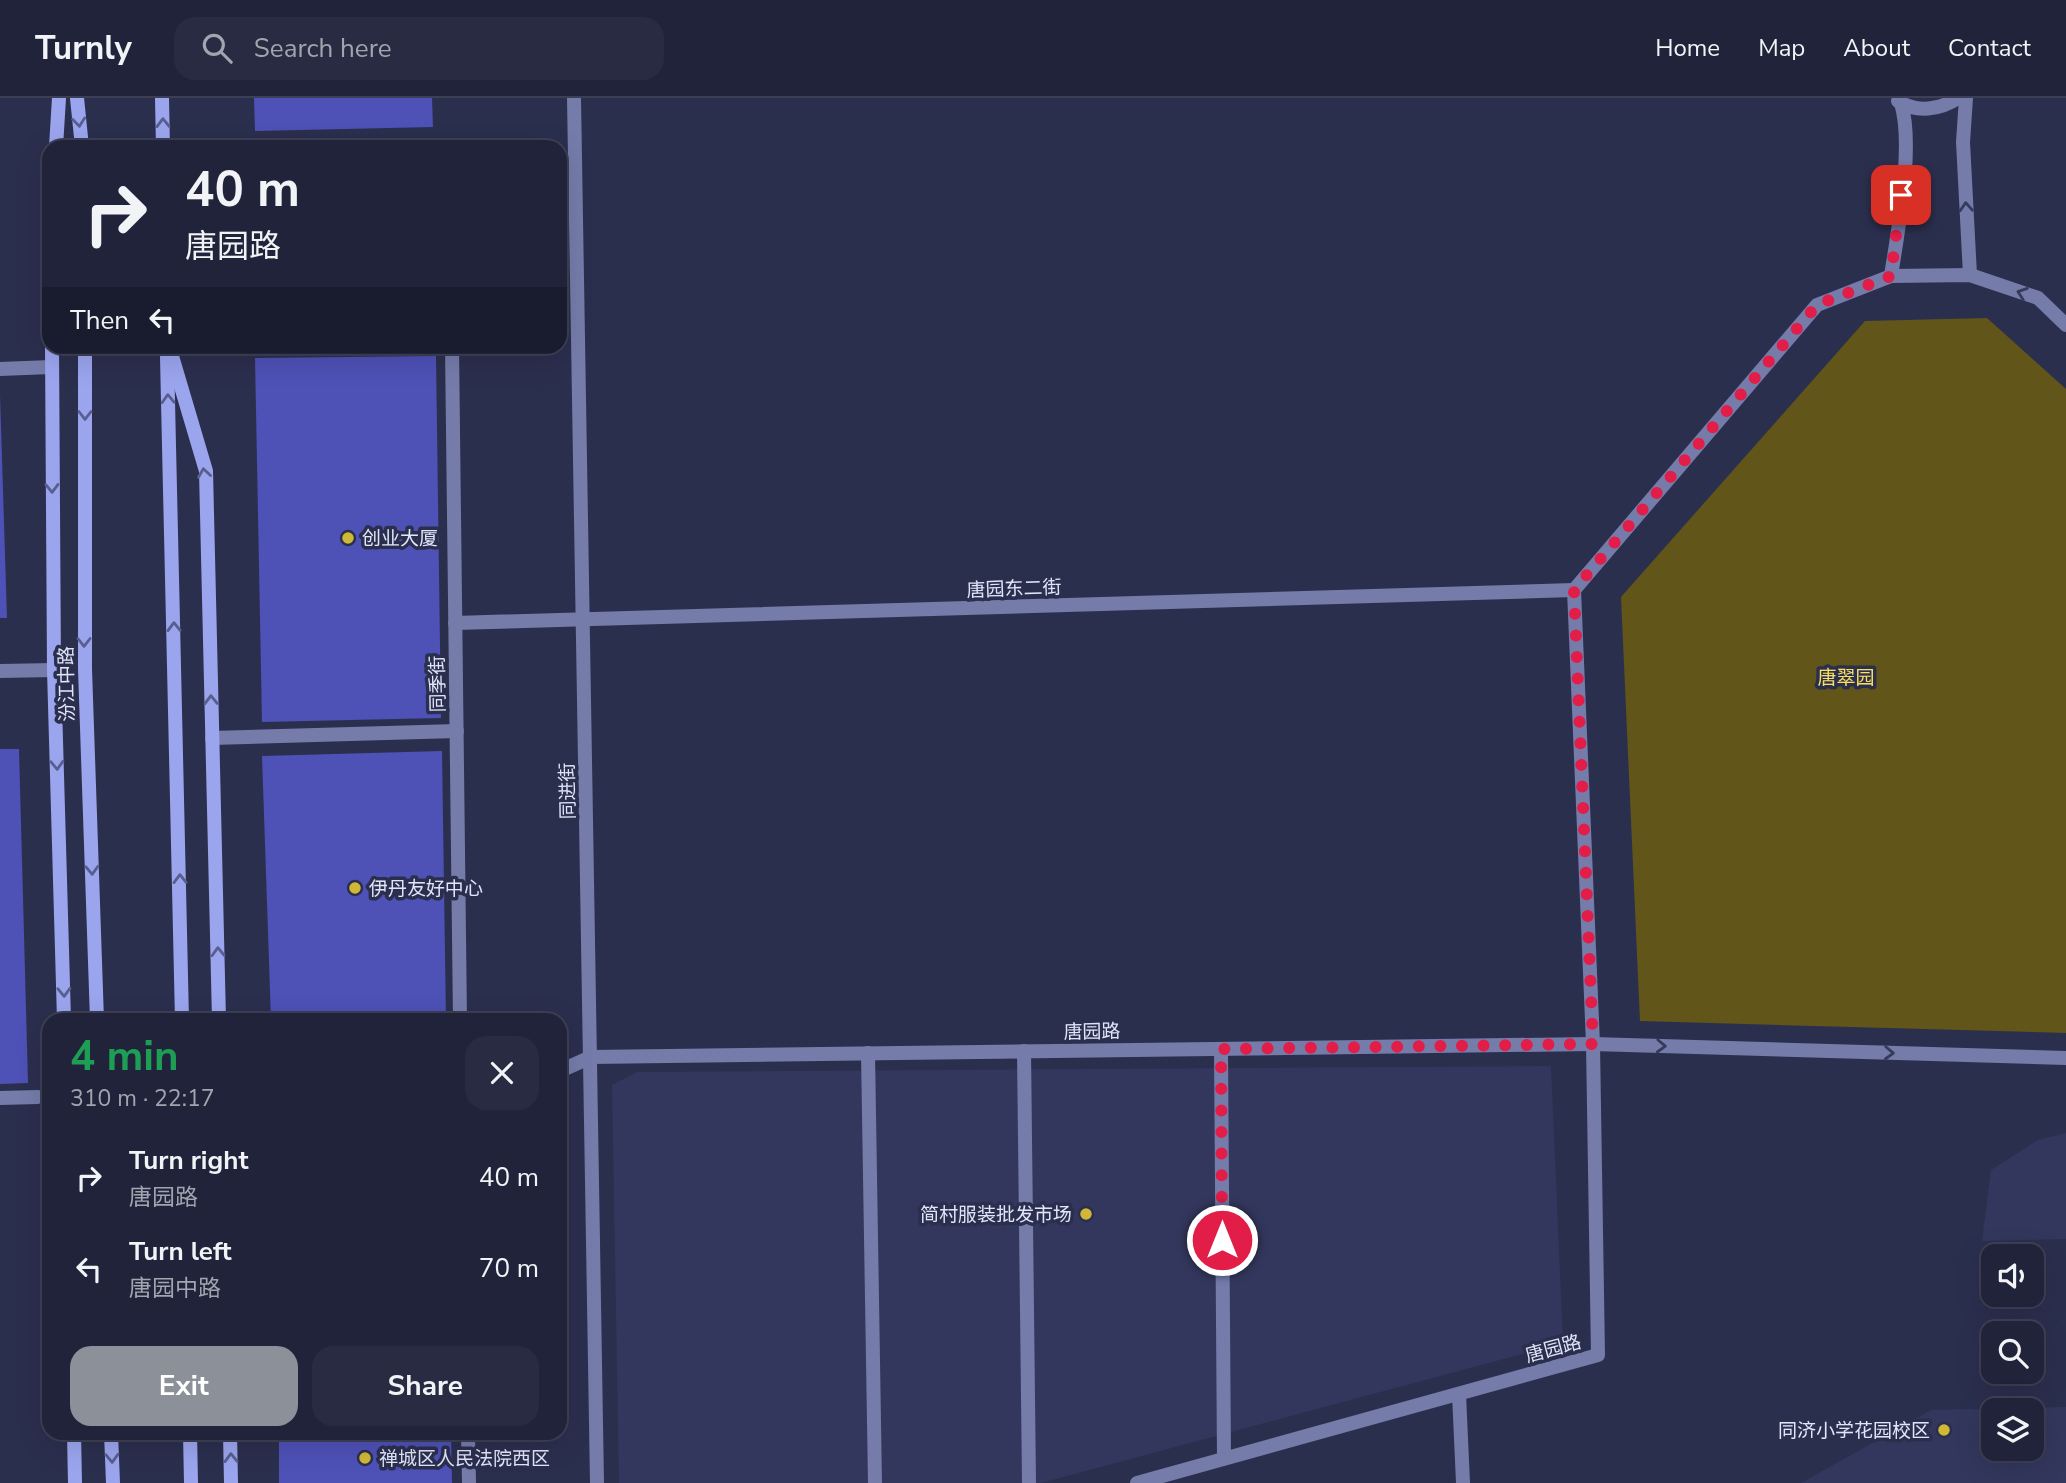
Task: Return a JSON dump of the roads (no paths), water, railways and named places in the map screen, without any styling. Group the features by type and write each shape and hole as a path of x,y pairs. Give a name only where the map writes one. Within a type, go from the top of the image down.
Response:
{"main road":[{"path":"56,140 59,98"},
{"path":"77,98 81,140"},
{"path":"162,98 163,140"},
{"path":"52,354 54,670 64,1013"},
{"name":"汾江中路","path":"85,354 85,669 97,1013"},
{"path":"168,354 182,1013"},
{"path":"170,354 206,471 219,1013"},
{"path":"74,1440 75,1483"},
{"path":"111,1440 113,1483"},
{"path":"191,1440 191,1483"},
{"path":"230,1440 231,1483"}],"street":[{"name":"同进街","path":"574,98 597,1483"},
{"path":"1897,100 1923,109 1940,107 1958,98"},
{"path":"1966,98 1963,142 1970,275"},
{"path":"1891,276 1900,219 1904,147 1905,116 1897,100"},
{"path":"1593,1044 1574,590 1817,305 1891,276 1970,275 2038,298 2066,325"},
{"name":"同季街","path":"452,354 460,1013"},
{"path":"0,369 51,367"},
{"name":"唐园东二街","path":"455,623 1574,590"},
{"path":"0,671 54,670"},
{"path":"212,738 457,731"},
{"name":"唐园路","path":"1137,1483 1598,1355 1593,1044"},
{"name":"唐园路","path":"591,1057 1593,1044 2066,1058"},
{"path":"1221,1049 1224,1458"},
{"path":"1024,1051 1029,1483"},
{"path":"868,1053 874,1483"},
{"path":"567,1068 591,1057"},
{"path":"0,1098 38,1097"},
{"path":"1459,1394 1462,1483"},
{"path":"468,1440 469,1483"}],"place":[{"name":"创业大厦","path":"348,538"},
{"name":"伊丹友好中心","path":"355,888"},
{"name":"简村服装批发市场","path":"1086,1214"},
{"name":"同济小学花园校区","path":"1944,1430"},
{"name":"禅城区人民法院西区","path":"365,1458"}],"park label":[{"name":"唐翠园","path":"1846,677"}]}
